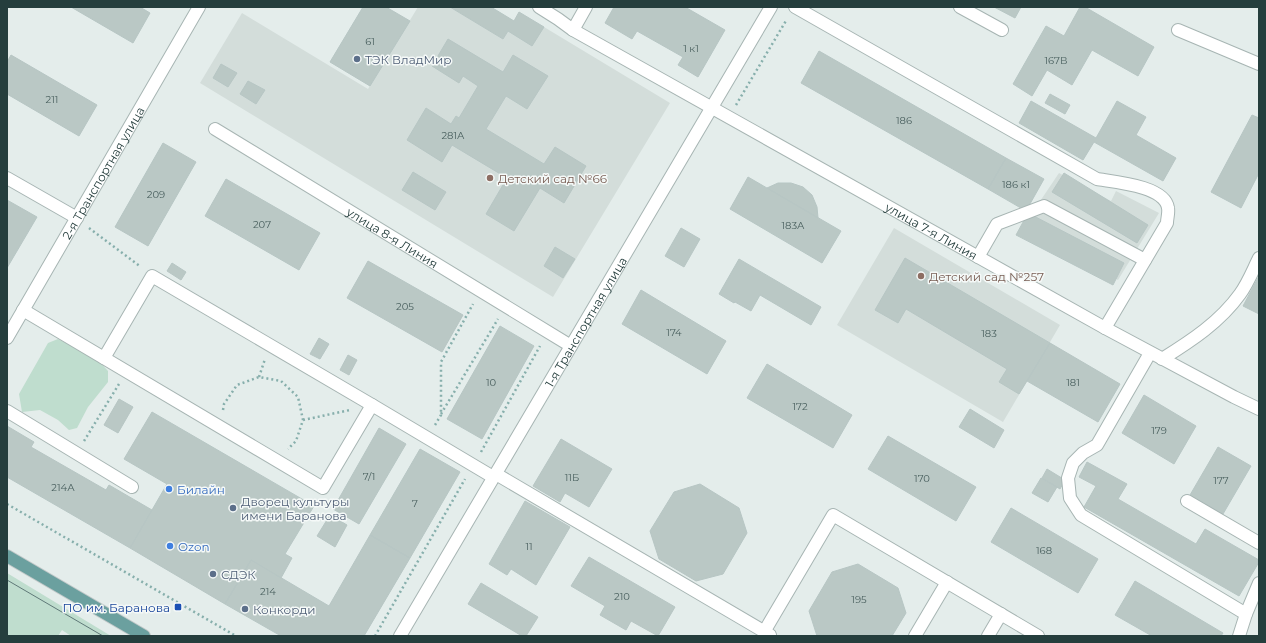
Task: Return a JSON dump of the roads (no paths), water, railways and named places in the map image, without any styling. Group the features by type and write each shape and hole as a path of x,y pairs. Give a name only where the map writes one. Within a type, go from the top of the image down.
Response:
{"main road":[{"path":"7,556 144,636"}],"street":[{"name":"2-я Транспортная улица","path":"7,338 199,7"},
{"name":"улица 7-я Линия","path":"539,7 573,30 1105,328 1259,409"},
{"path":"573,30 586,7"},
{"name":"1-я Транспортная улица","path":"400,636 771,7"},
{"path":"960,7 1002,30"},
{"path":"793,10 1097,179 1145,188 1159,194 1168,207 1167,223 1105,328"},
{"path":"1178,30 1259,64"},
{"name":"улица 8-я Линия","path":"215,129 570,346"},
{"path":"7,178 77,218"},
{"path":"978,257 997,224 1044,206 1145,260"},
{"path":"1162,359 1195,338 1222,315 1240,294 1259,258"},
{"path":"104,358 152,276 473,465 768,634 833,515 1038,636"},
{"path":"23,310 323,488 372,405"},
{"path":"1150,353 1097,445 1083,453 1073,464 1068,478 1070,498 1081,515 1246,614"},
{"path":"7,411 132,487"},
{"path":"1187,501 1259,543"},
{"path":"915,636 947,582"},
{"path":"1239,636 1246,614 1259,583"},
{"path":"988,636 1000,614"}],"tram line":[{"path":"7,580 103,636"}],"place":[{"name":"ТЭК ВладМир","path":"357,59"},
{"name":"Детский сад №66","path":"490,178"},
{"name":"Детский сад №257","path":"921,276"},
{"name":"Билайн","path":"169,489"},
{"name":"Дворец культуры имени Баранова","path":"233,508"},
{"name":"Ozon","path":"170,546"},
{"name":"СДЭК","path":"213,574"},
{"name":"ПО им. Баранова","path":"178,607"},
{"name":"Конкорди","path":"245,609"}]}
